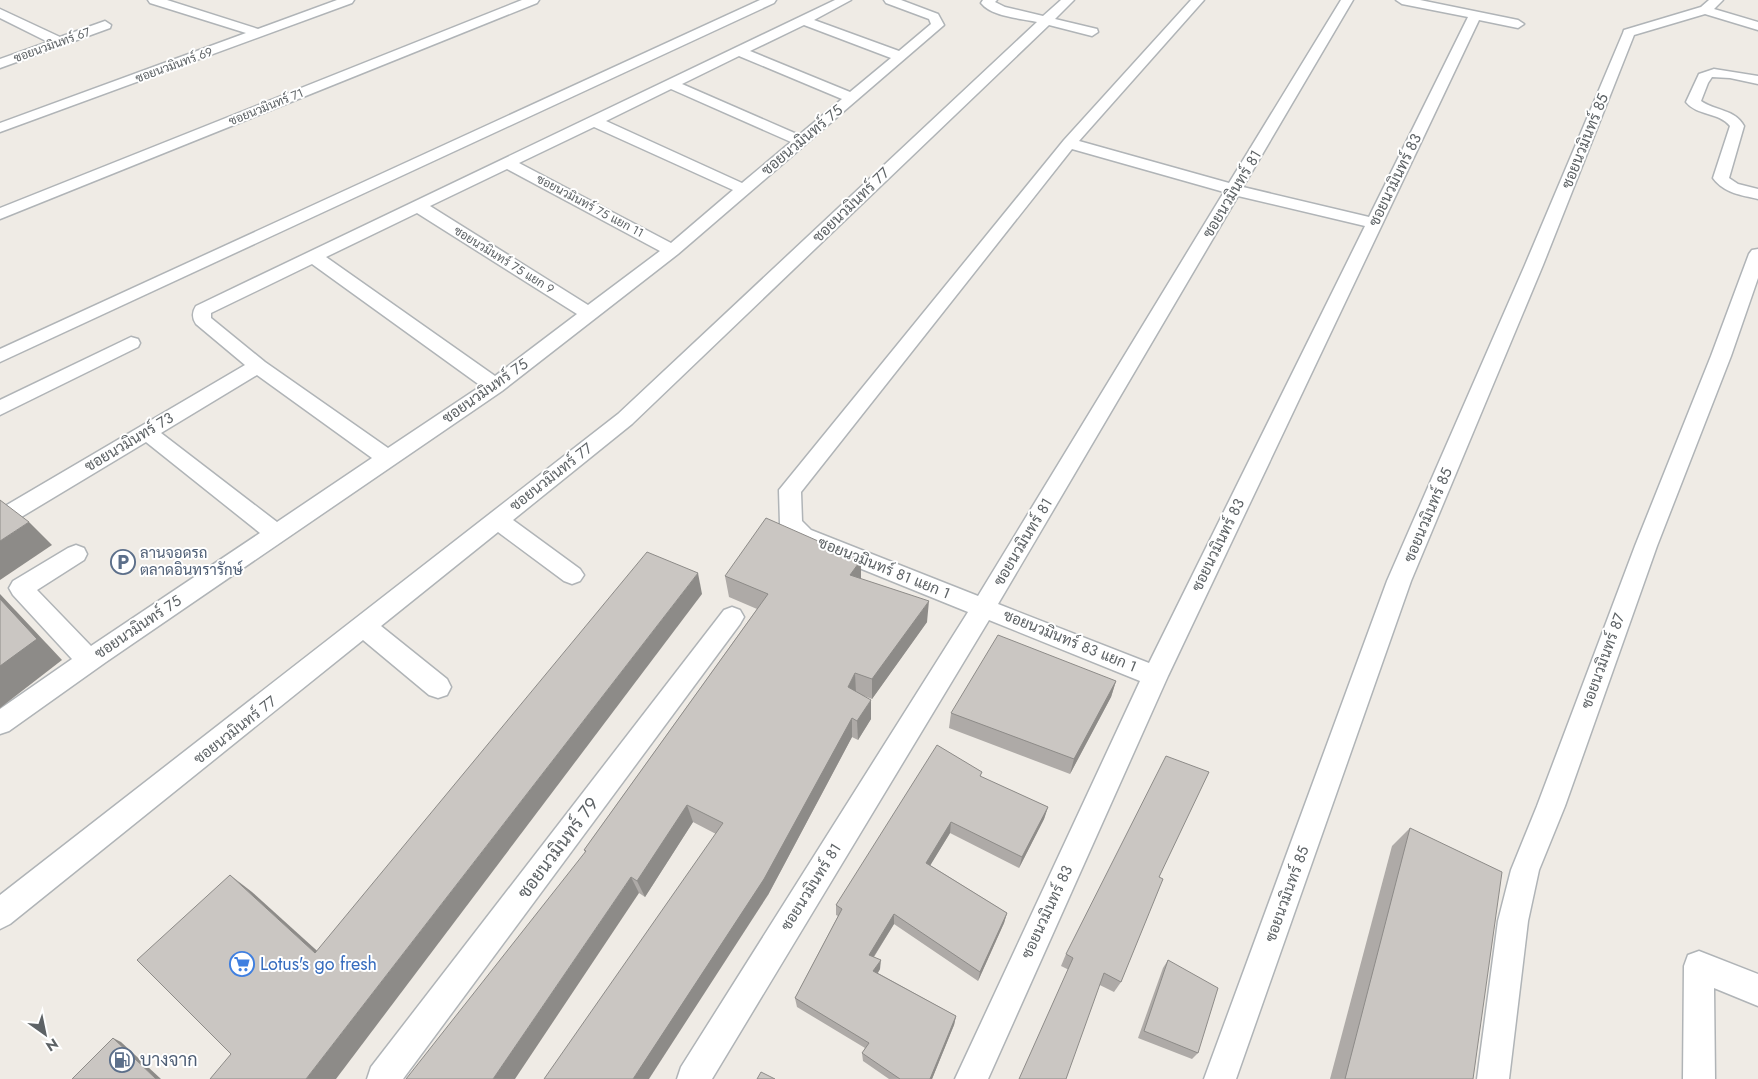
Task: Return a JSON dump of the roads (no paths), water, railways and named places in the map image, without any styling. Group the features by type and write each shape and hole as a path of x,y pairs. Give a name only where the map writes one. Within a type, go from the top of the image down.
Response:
{"street":[{"path":"154,0 259,33"},
{"name":"ซอยนวมินทร์ 69","path":"0,128 259,33 329,2 348,0"},
{"name":"ซอยนวมินทร์ 71","path":"0,214 533,0"},
{"path":"0,356 770,0"},
{"path":"388,459 258,366 202,320 202,310 845,0"},
{"name":"ซอยนวมินทร์ 75","path":"0,723 89,660 495,386 672,250 938,25 938,20 934,17 890,0"},
{"path":"991,0 987,3 993,7 1046,22 1092,32"},
{"name":"ซอยนวมินทร์ 77","path":"0,914 625,419 1068,0"},
{"path":"1198,0 1069,144 1235,190 1374,223"},
{"name":"ซอยนวมินทร์ 81","path":"693,1079 984,607 1235,190 1346,0"},
{"path":"1402,0 1518,24"},
{"path":"1711,5 1758,26"},
{"name":"ซอยนวมินทร์ 85","path":"1220,1079 1400,582 1534,265 1629,33 1711,5"},
{"path":"0,13 59,42"},
{"name":"ซอยนวมินทร์ 83","path":"971,1079 1155,676 1475,15"},
{"path":"804,20 902,57"},
{"name":"ซอยนวมินทร์ 67","path":"0,64 105,25"},
{"path":"739,51 852,98"},
{"path":"1758,80 1709,72 1704,76 1693,102 1699,107 1731,118 1736,122 1737,126 1721,178 1724,183 1733,187 1758,194"},
{"path":"670,84 801,141"},
{"path":"594,121 744,189"},
{"name":"ซอยนวมินทร์ 81 แยก 1","path":"984,607 804,536 791,524 790,490 1069,144"},
{"name":"ซอยนวมินทร์ 75 แยก 11","path":"507,163 672,250"},
{"name":"ซอยนวมินทร์ 75 แยก 9","path":"418,206 589,314"},
{"name":"ซอยนวมินทร์ 87","path":"1493,1079 1513,921 1525,870 1551,806 1646,546 1721,356 1758,254"},
{"path":"313,256 495,386"},
{"path":"0,408 131,343"},
{"name":"ซอยนวมินทร์ 73","path":"0,519 258,366"},
{"path":"147,432 276,534"},
{"path":"497,520 572,575"},
{"path":"76,554 21,588 89,660"},
{"name":"ซอยนวมินทร์ 83 แยก 1","path":"984,607 1155,676"},
{"name":"ซอยนวมินทร์ 79","path":"383,1079 732,618"},
{"path":"364,627 438,687"},
{"path":"1699,1079 1699,966 1758,990"}],"place":[{"name":"ลานจอดรถ ตลาดอินทรารักษ์","path":"123,562"},
{"name":"Lotus's go fresh","path":"242,964"},
{"name":"บางจาก","path":"122,1060"}]}
